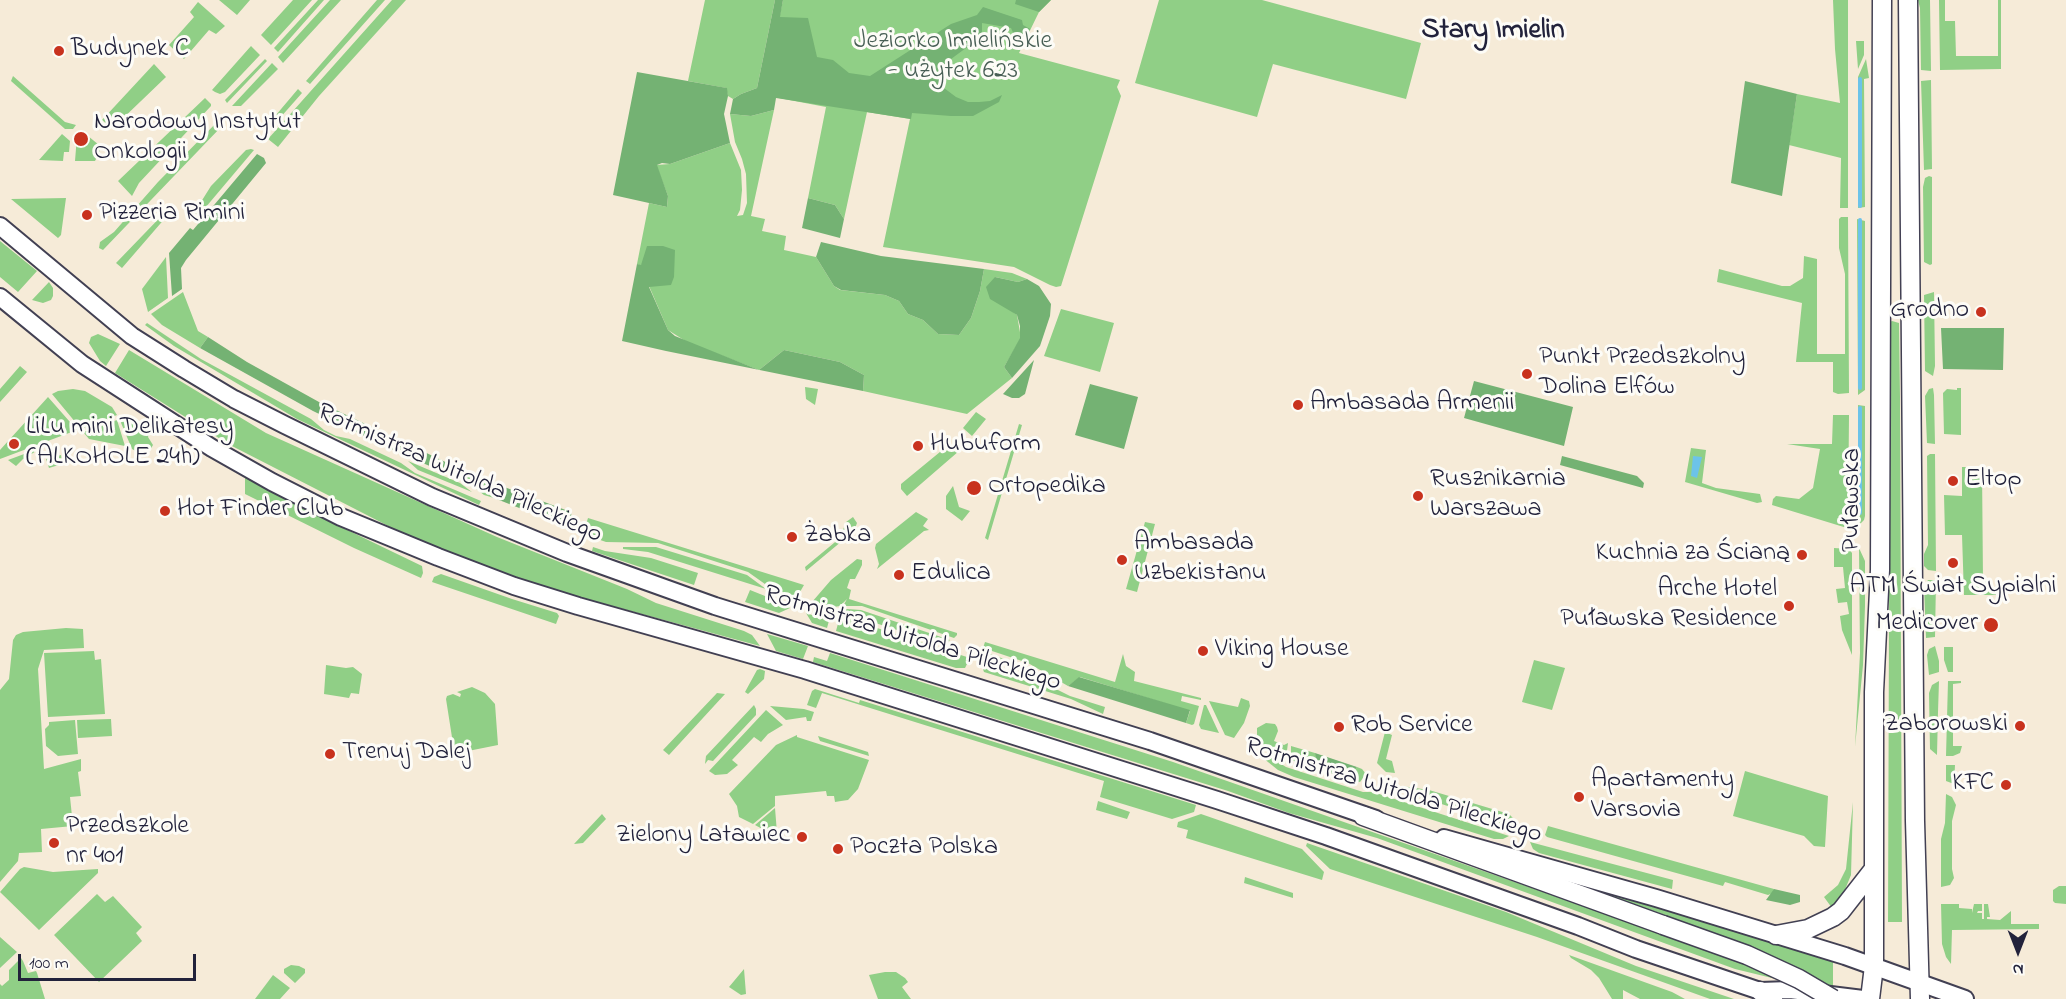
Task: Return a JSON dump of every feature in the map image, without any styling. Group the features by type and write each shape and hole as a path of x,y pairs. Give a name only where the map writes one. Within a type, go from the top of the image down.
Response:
{"main road":[{"name":"Puławska","path":"1870,999 1874,966 1874,692 1880,560 1882,0"},
{"path":"1908,0 1915,821 1920,991"},
{"name":"Rotmistrza Witolda Pileckiego","path":"0,226 132,336 234,399 432,497 567,553 716,606 1140,738 1363,816 1547,866 1776,935 1874,966 1920,991 1965,999"},
{"path":"0,297 82,364 212,448 272,482 341,517 514,586 805,670 1217,800 1326,836 1767,995 1790,990 1863,999"},
{"path":"1363,816 1747,954 1799,979 1833,999"},
{"path":"1776,935 1808,929 1826,922 1841,911 1873,870"}],"green space":[{"path":"219,0 250,0 237,15"},
{"path":"293,0 312,0 271,45 261,35"},
{"path":"318,0 324,0 278,52 274,48"},
{"path":"330,0 341,0 283,63 278,57"},
{"path":"377,0 385,0 310,84 306,81"},
{"path":"392,0 406,0 319,96 278,147 268,139"},
{"path":"705,0 775,0 757,88 733,99 728,96 726,88 688,81"},
{"name":"Jeziorko Imielińskie - użytek 623","path":"775,0 783,0 780,17 808,18 817,57 833,60 849,73 870,76 951,24 977,15 983,7 1022,20 1023,25 1030,29 1023,43 1015,37 1011,28 982,23 982,45 966,48 951,59 943,77 944,88 956,97 968,102 979,102 990,101 1002,95 999,102 973,116 912,113 911,119 776,98 774,110 751,116 730,114 733,99 757,88"},
{"name":"Jeziorko Imielińskie - użytek 623","path":"783,0 1051,0 1039,12 1019,53 1120,80 1117,87 1121,96 1061,286 1050,285 1014,267 883,247 910,119 867,112 844,219 835,205 808,198 826,107 763,95"},
{"path":"1016,0 1051,0 1039,12 1015,4"},
{"path":"1159,0 1262,0 1421,43 1406,99 1273,64 1257,117 1135,83"},
{"path":"1833,0 1848,0 1848,208 1840,208 1841,158 1789,145 1797,94 1840,103"},
{"path":"1918,0 1930,0 1931,71 1921,70"},
{"path":"1939,0 1945,0 1945,21 1955,21 1956,56 1998,56 1998,0 2001,0 2001,69 1940,70"},
{"path":"198,2 225,26 216,34 209,30 184,59 169,45 194,17 190,12"},
{"path":"1856,41 1864,41 1864,55 1858,69"},
{"path":"251,46 260,55 225,92 220,94 212,90"},
{"path":"265,59 267,61 227,103 225,100"},
{"path":"1866,59 1869,78 1864,79 1865,207 1858,208 1858,77"},
{"path":"272,63 278,69 241,106 232,106"},
{"path":"154,64 166,77 116,125 107,124 102,120"},
{"path":"637,72 727,88 728,96 724,114 730,143 670,164 657,165 668,196 667,207 613,195"},
{"path":"13,76 65,122 76,125 73,129 65,129 11,81"},
{"path":"1931,80 1932,169 1924,170 1921,81"},
{"path":"1745,81 1797,94 1782,196 1731,183"},
{"path":"298,89 302,93 264,136 265,128"},
{"path":"205,98 211,106 139,183 132,196 118,181"},
{"path":"774,110 751,216 765,219 762,231 786,236 784,250 816,257 834,286 840,290 885,295 899,301 908,314 923,320 938,334 959,335 971,318 984,269 1012,273 1027,279 1018,282 995,277 1008,308 1017,315 1021,338 1004,367 1012,378 967,414 863,391 864,375 840,362 784,350 759,370 687,342 668,330 649,286 646,256 641,266 637,264 649,203 667,207 668,196 656,165 670,164 730,143 741,170 742,190 740,210 737,216 743,215 747,203 746,174 735,142 730,114 751,116"},
{"path":"222,117 222,126 103,250 99,248 100,242 114,232 158,182"},
{"path":"82,131 99,145 100,151 95,161 75,161 77,136"},
{"path":"62,134 70,141 69,152 64,152 63,161 39,160"},
{"path":"246,150 254,150 200,214 194,213 211,186"},
{"path":"257,154 264,158 266,163 186,260 181,268 182,289 172,296 169,253 190,228 193,230"},
{"path":"1932,177 1932,264 1930,265 1924,262 1923,187 1925,178"},
{"path":"66,198 61,235 58,238 11,199"},
{"path":"808,198 835,205 844,219 840,238 802,228"},
{"path":"171,206 173,209 122,268 116,263"},
{"path":"1848,217 1849,393 1838,394 1833,392 1833,362 1796,362 1802,303 1717,282 1719,269 1782,286 1790,286 1803,278 1804,256 1817,259 1817,354 1845,354 1845,274 1839,248 1839,219"},
{"path":"1857,219 1865,221 1865,390 1858,395"},
{"path":"0,241 37,271 18,292 0,277"},
{"path":"821,242 881,256 984,269 971,318 959,335 938,334 923,320 908,314 899,301 885,295 841,290 834,286 816,257"},
{"path":"647,246 663,246 675,250 674,277 671,285 649,287 668,330 675,336 758,370 622,341 637,264 641,265"},
{"path":"166,257 168,298 148,312 142,289"},
{"path":"995,277 1018,282 1027,279 1039,286 1051,304 1050,316 1040,346 1012,378 1004,367 1020,338 1020,326 1017,315 990,299 986,287"},
{"path":"49,282 53,288 51,300 43,303 32,300"},
{"path":"183,292 198,331 208,337 200,348 162,325 151,314"},
{"path":"1934,292 1935,366 1933,376 1925,371 1924,295"},
{"path":"1061,309 1114,323 1100,372 1044,356"},
{"path":"1890,322 1899,323 1902,922 1888,922"},
{"path":"147,323 201,359 311,419 324,430 350,439 401,463 415,473 481,501 479,505 297,419 174,346 145,325"},
{"path":"1941,328 2004,328 2003,370 1943,369"},
{"path":"98,334 120,344 106,366 100,361 89,343 91,337"},
{"path":"208,337 247,362 319,402 456,467 453,476 397,452 313,411 200,348"},
{"path":"129,350 266,433 497,537 627,589 656,603 744,631 752,635 760,646 553,590 454,555 400,532 230,445 115,373"},
{"path":"784,350 840,362 864,375 863,391 759,370"},
{"path":"1034,360 1025,394 1019,398 1012,398 1003,394"},
{"path":"20,366 27,372 0,402 0,389"},
{"path":"1474,381 1573,407 1564,446 1464,418"},
{"path":"1090,384 1138,397 1124,449 1075,435"},
{"path":"805,387 818,389 815,405 806,399"},
{"path":"1933,388 1935,444 1927,443 1925,396 1929,389"},
{"path":"1961,388 1961,435 1944,434 1943,393 1947,389 1957,390"},
{"path":"73,389 85,391 112,407 117,415 81,429 52,394"},
{"path":"48,397 77,430 0,459 0,450"},
{"path":"1858,405 1865,406 1865,516 1859,525"},
{"path":"976,412 986,419 972,436 963,428"},
{"path":"1833,415 1849,415 1847,528 1772,505 1776,496 1799,499 1813,488 1820,449 1787,444 1832,444"},
{"path":"124,416 149,433 148,437 153,445 146,457 132,449 119,418"},
{"path":"117,420 125,446 89,439 83,432"},
{"path":"1019,424 1022,425 988,540 985,538"},
{"path":"952,445 959,451 907,496 901,489 901,484 946,447 948,449"},
{"path":"43,447 16,466 8,460"},
{"path":"1691,448 1706,450 1702,483 1716,488 1760,494 1762,502 1757,503 1685,482"},
{"path":"1935,454 1936,571 1928,570 1924,566 1924,554 1928,545 1927,456"},
{"path":"61,455 62,464 49,468 46,459"},
{"path":"1562,456 1637,476 1644,483 1643,488 1560,465"},
{"path":"408,461 460,483 472,492 418,470"},
{"path":"456,467 499,485 494,498 484,495 466,481 453,476"},
{"path":"1962,467 1982,467 1983,581 1991,581 1996,595 1964,595 1962,535 1945,535 1944,495 1962,496"},
{"path":"245,477 310,512 422,566 421,578 245,494"},
{"path":"499,485 571,512 570,528 494,498"},
{"path":"953,486 959,507 970,511 962,521 946,509 946,496"},
{"path":"916,512 928,519 923,526 929,530 924,531 877,569 879,564 876,544"},
{"path":"853,517 857,523 854,531 806,571 805,567 840,538 846,522"},
{"path":"588,518 804,585 797,597 772,589 748,572 658,543 606,542 583,534"},
{"path":"1145,522 1155,524 1137,592 1126,589"},
{"path":"593,547 651,558 698,573 694,585 592,551"},
{"path":"623,547 656,547 747,575 766,589 648,552 623,549"},
{"path":"1834,548 1849,549 1852,553 1852,655 1842,630 1840,616 1849,614 1847,602 1838,603 1836,589 1845,588 1843,567 1834,567"},
{"path":"1859,548 1865,561 1865,606 1863,665 1855,747 1860,653"},
{"path":"857,559 862,560 862,565 855,579 850,579 847,588 851,590 849,599 957,633 957,635 954,638 862,606 843,606 847,599 840,606 834,607 812,602 831,580"},
{"path":"441,574 557,613 559,616 556,624 432,582 434,577"},
{"path":"1928,580 1936,580 1935,637 1926,638 1924,586"},
{"path":"750,590 790,608 779,613 745,602"},
{"path":"847,609 861,610 950,640 944,645 841,612"},
{"path":"806,613 818,617 830,617 827,628 812,623"},
{"path":"840,616 970,658 965,668 956,668 836,631"},
{"path":"66,628 83,629 84,648 44,650 38,669 44,769 81,759 81,771 78,772 81,796 70,797 73,826 41,829 42,852 19,853 18,861 0,882 0,690 9,679 13,640 16,635 23,632"},
{"path":"767,634 808,646 803,659 776,651"},
{"path":"985,642 1115,682 1123,654 1126,666 1135,672 1134,681 1201,698 1201,700 1182,696 1181,701 1199,706 1194,724 1186,723 1190,711 1080,677 1068,686 1028,663 983,648"},
{"path":"1935,646 1939,672 1929,675 1927,655 1929,649"},
{"path":"1944,647 1953,647 1953,672 1948,672 1944,660"},
{"path":"94,651 95,660 101,659 105,714 48,717 44,653"},
{"path":"982,651 1015,663 1035,673 981,657"},
{"path":"830,653 1173,762 1660,933 1665,915 1511,862 1833,960 1833,987 1772,978 1735,969 1377,838 1289,813 1228,791 813,662 814,657 827,661"},
{"path":"1534,660 1565,668 1552,710 1522,702"},
{"path":"980,661 1038,680 1070,696 1105,707 1103,714 1071,699 984,672"},
{"path":"326,665 353,667 362,674 359,694 351,693 349,698 324,694"},
{"path":"757,670 765,671 764,679 748,694 745,692"},
{"path":"1079,677 1190,710 1186,723 1068,686"},
{"path":"1939,681 1937,755 1930,749 1929,693 1932,685"},
{"path":"1948,681 1961,681 1961,683 1953,684 1953,746 1962,746 1960,753 1953,756 1946,756"},
{"path":"472,687 485,693 495,704 498,745 458,753 454,750 446,699 447,696 453,694 460,697 461,694 457,692"},
{"path":"815,689 859,703 860,700 1196,805 1194,812 1172,819 1100,797 1104,781 822,693 816,708 807,705"},
{"path":"717,693 725,694 669,755 663,750"},
{"path":"1241,698 1249,701 1250,706 1244,723 1234,738 1225,735 1209,701 1238,707"},
{"path":"754,705 756,715 713,761 708,760 705,764 706,756"},
{"path":"1204,705 1219,733 1201,729 1199,725"},
{"path":"770,706 814,712 811,721 807,721 806,717 786,720"},
{"path":"766,710 783,725 768,734 761,742 754,737 732,760 738,765 727,774 715,775 709,771"},
{"path":"111,719 112,736 78,738 77,720"},
{"path":"75,720 78,754 58,756 46,746 45,729 49,722"},
{"path":"1266,723 1275,724 1277,727 1278,731 1274,741 1284,745 1288,743 1286,758 1277,751 1257,744 1257,728"},
{"path":"1385,732 1392,735 1386,759 1392,761 1395,773 1386,772 1377,763"},
{"path":"797,735 797,737 869,760 858,789 848,800 835,802 834,796 827,796 826,791 775,796 775,806 753,824 739,817 737,806 729,794 776,745"},
{"path":"818,736 868,752 869,756 820,741"},
{"path":"1291,746 1315,753 1320,763 1331,767 1330,773 1291,760"},
{"path":"1315,753 1357,767 1348,779 1330,773 1331,767 1317,762"},
{"path":"1270,757 1286,767 1363,792 1373,792 1509,836 1494,839 1294,777 1278,770 1263,758"},
{"path":"1946,765 1955,765 1954,784 1946,781"},
{"path":"1357,767 1366,774 1360,782 1348,779"},
{"path":"1745,771 1828,796 1825,847 1814,846 1804,836 1733,816"},
{"path":"1402,786 1429,790 1509,814 1515,824 1507,825 1404,792"},
{"path":"1946,794 1952,797 1956,805 1952,821 1954,878 1950,885 1941,887 1941,839 1945,823"},
{"path":"1098,801 1130,812 1127,819 1096,810"},
{"path":"1853,802 1851,875 1844,892 1832,908 1824,897 1838,885 1846,869"},
{"path":"775,808 777,833 775,836 755,825"},
{"path":"602,814 606,819 583,843 574,844"},
{"path":"1201,814 1302,849 1324,872 1322,880 1186,838 1188,830 1177,827 1178,822"},
{"path":"1548,826 1774,889 1773,893 1768,895 1725,882 1723,886 1547,837 1545,835"},
{"path":"1530,842 1673,880 1672,889 1539,853 1533,849"},
{"path":"1307,843 1506,912 1636,966 1734,999 1710,999 1537,937 1330,869 1306,846"},
{"path":"24,867 53,872 98,869 98,873 39,930 0,892"},
{"path":"1245,877 1293,893 1293,898 1244,883"},
{"path":"2059,886 2066,886 2066,904 2053,901 2053,890"},
{"path":"1774,889 1800,895 1800,902 1790,905 1766,900"},
{"path":"97,894 105,902 113,896 142,927 136,933 142,941 99,982 54,935"},
{"path":"1941,904 1959,904 1959,908 1972,909 1972,913 1974,904 1982,904 1982,911 1977,913 1982,913 1982,919 1984,919 1984,904 1988,904 1990,917 1987,919 2000,920 2011,911 2011,924 2039,924 2039,929 1952,930 1951,964 1942,944"},
{"path":"0,937 17,952 0,968"},
{"path":"1569,955 1672,992 1685,999 1640,999 1623,990 1623,999 1612,999 1599,978"},
{"path":"21,958 28,973 36,971 45,999 0,999 0,984 2,986 9,980 9,970"},
{"path":"291,965 305,969 305,973 295,983 284,973 284,969"},
{"path":"744,969 746,994 741,995 729,987"},
{"path":"896,972 905,978 908,982 902,987 911,999 878,999 869,975"},
{"path":"273,975 290,988 280,999 255,999"}],"water":[{"path":"1693,456 1702,457 1697,478 1691,476"}],"waterway":[{"path":"1860,79 1860,206"},
{"path":"1860,220 1860,388"},
{"path":"1860,408 1860,513"}],"place":[{"name":"Budynek C","path":"59,51"},
{"name":"Narodowy Instytut Onkologii","path":"81,139"},
{"name":"Pizzeria Rimini","path":"87,215"},
{"name":"Grodno","path":"1981,312"},
{"name":"Punkt Przedszkolny Dolina Elfów","path":"1527,374"},
{"name":"Ambasada Armenii","path":"1298,405"},
{"name":"LiLu mini Delikatesy (ALKOHOLE 24h)","path":"14,444"},
{"name":"Hubuform","path":"918,446"},
{"name":"Eltop","path":"1953,481"},
{"name":"Ortopedika","path":"974,488"},
{"name":"Rusznikarnia Warszawa","path":"1418,496"},
{"name":"Hot Finder Club","path":"165,511"},
{"name":"Żabka","path":"792,537"},
{"name":"Kuchnia za Ścianą","path":"1802,555"},
{"name":"Ambasada Uzbekistanu","path":"1122,560"},
{"name":"ATM Świat Sypialni","path":"1953,563"},
{"name":"Edulica","path":"899,575"},
{"name":"Arche Hotel Puławska Residence","path":"1789,606"},
{"name":"Medicover","path":"1991,625"},
{"name":"Viking House","path":"1203,651"},
{"name":"Zaborowski","path":"2020,726"},
{"name":"Rob Service","path":"1339,727"},
{"name":"Trenuj Dalej","path":"330,754"},
{"name":"KFC","path":"2006,785"},
{"name":"Apartamenty Varsovia","path":"1579,797"},
{"name":"Zielony Latawiec","path":"802,837"},
{"name":"Przedszkole nr 401","path":"54,843"},
{"name":"Poczta Polska","path":"838,849"}],"district":[{"name":"Stary Imielin","path":"1493,32"}]}
